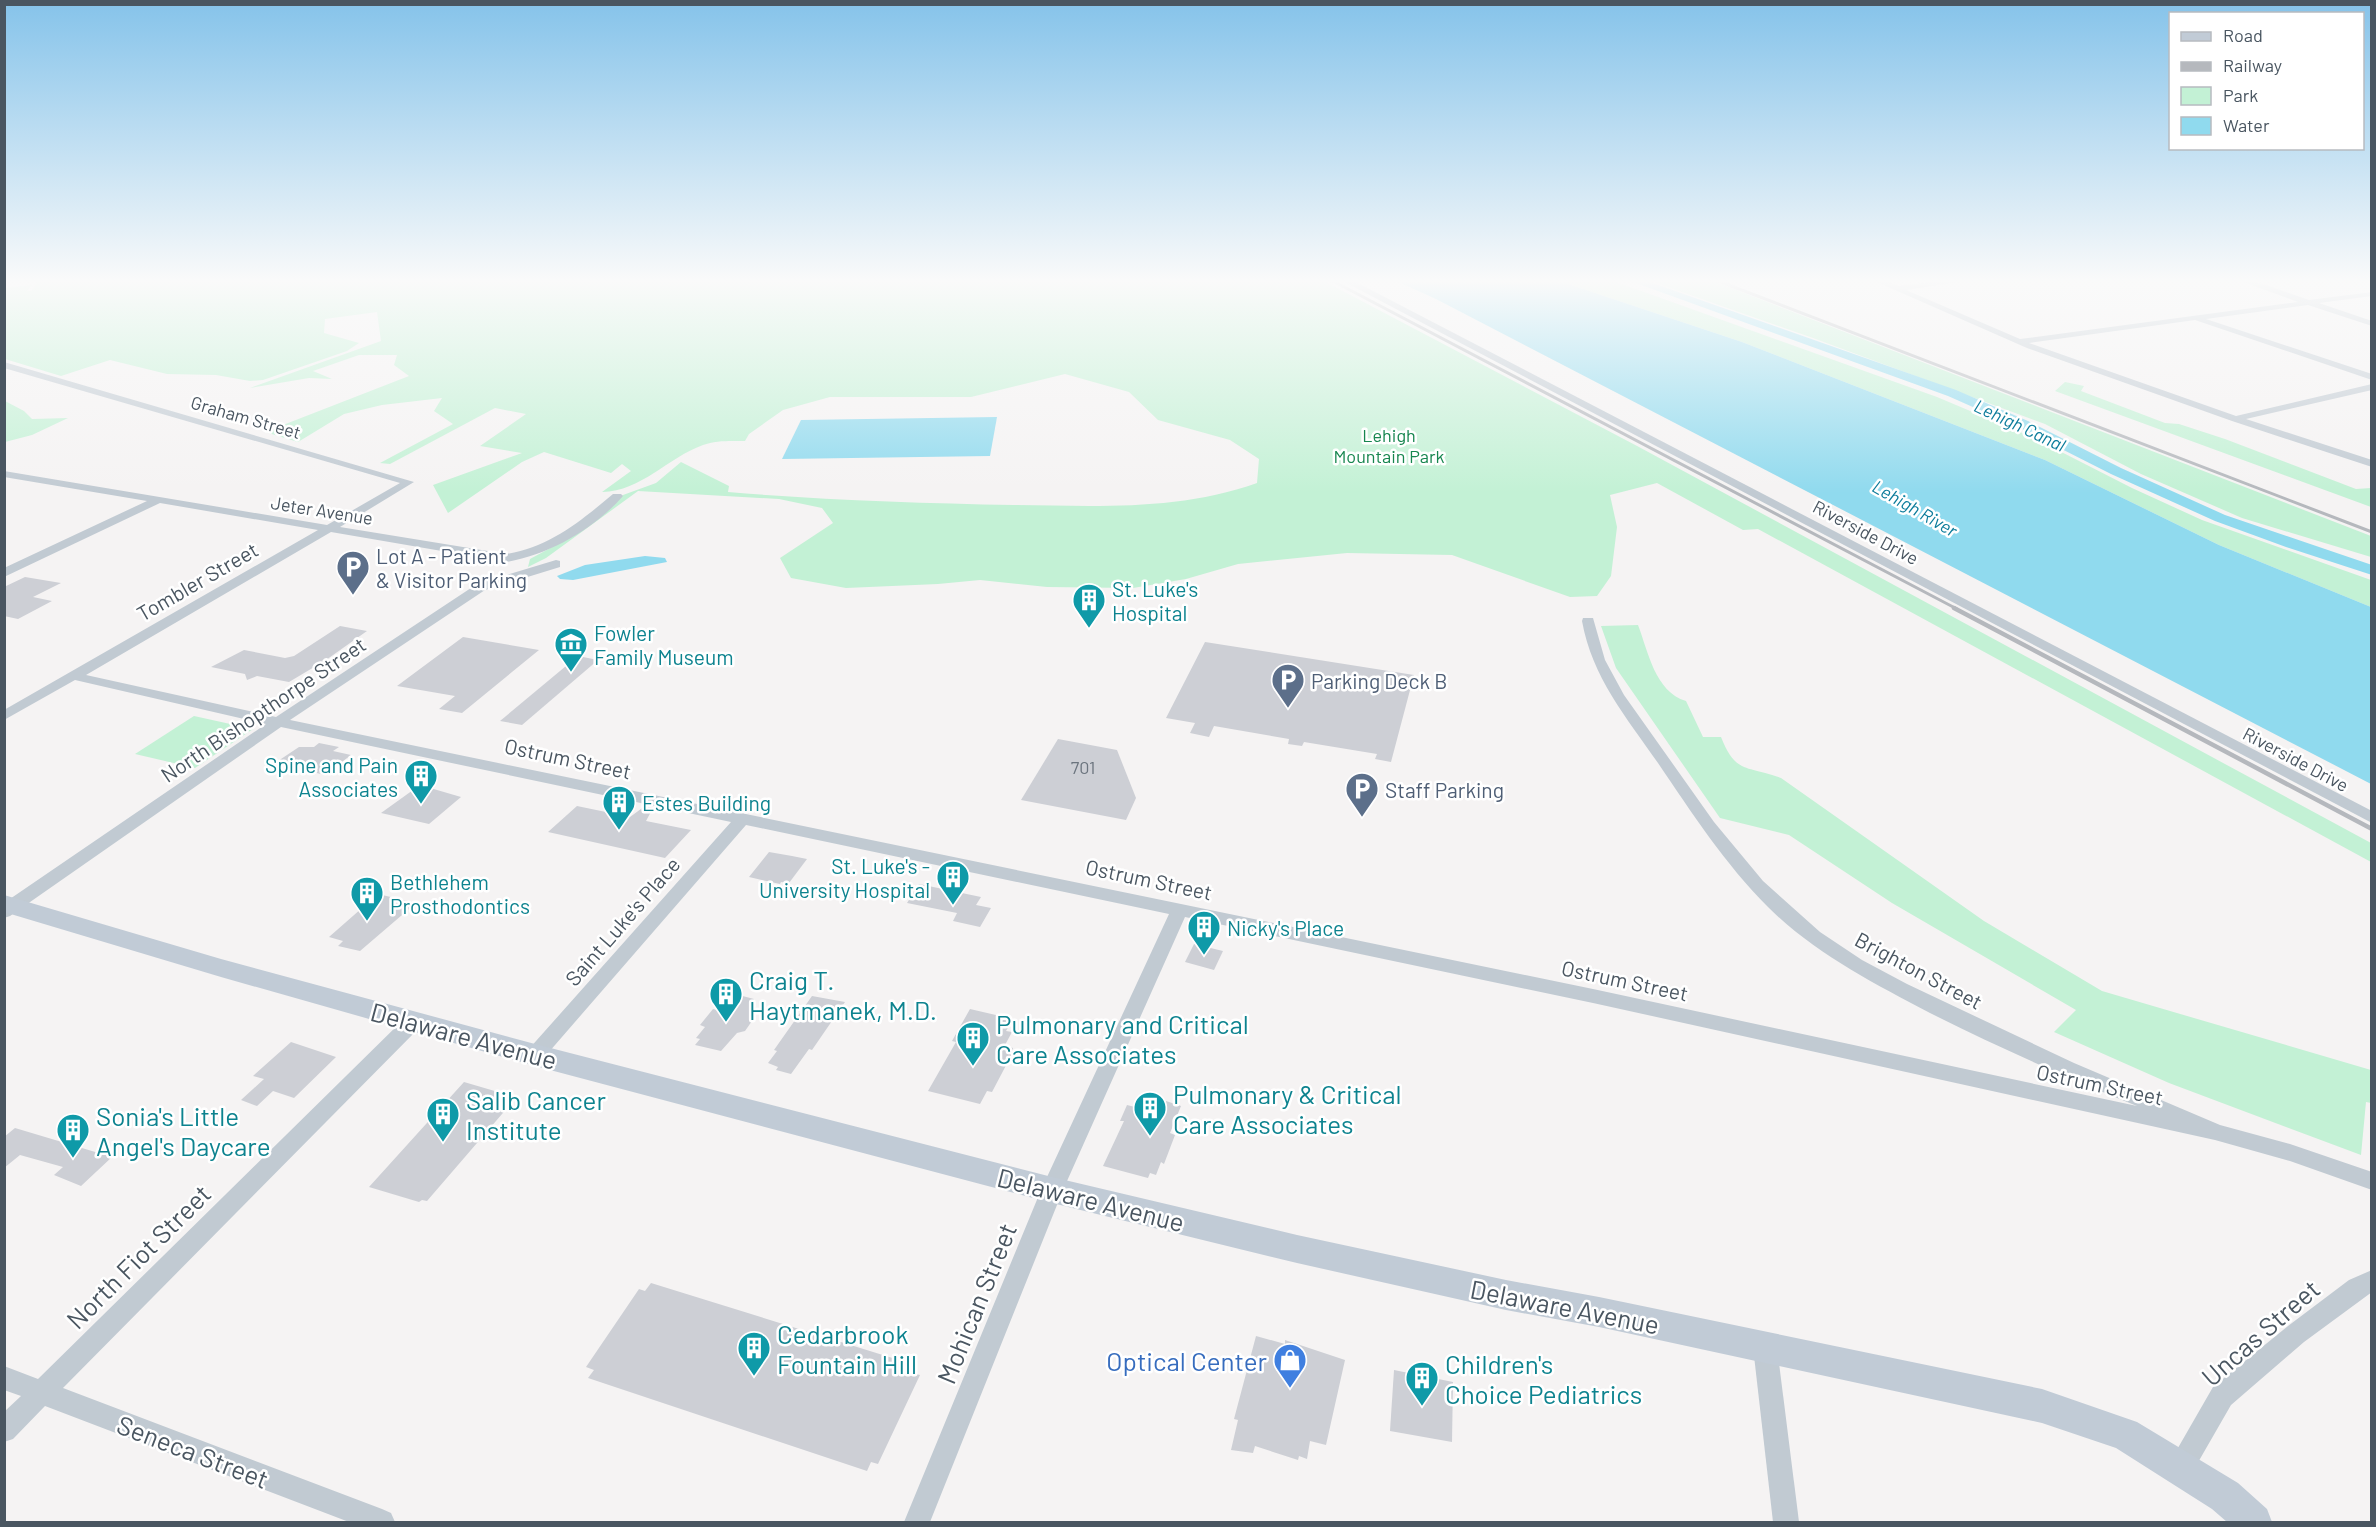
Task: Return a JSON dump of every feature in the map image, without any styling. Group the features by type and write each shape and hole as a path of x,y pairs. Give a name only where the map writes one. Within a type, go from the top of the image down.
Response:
{"main road":[{"name":"Delaware Avenue","path":"8,907 535,1054 1052,1190 1297,1249 1496,1293 1766,1347 2042,1406 2125,1434 2225,1496 2254,1522"}],"street":[{"name":"Riverside Drive","path":"1479,350 2372,818"},
{"path":"2041,350 2235,419 2372,464"},
{"path":"2291,350 2372,377"},
{"name":"Graham Street","path":"4,365 409,482"},
{"path":"2235,419 2372,387"},
{"name":"Jeter Avenue","path":"4,474 506,558 524,557 568,532 617,496"},
{"name":"Tombler Street","path":"4,716 409,482"},
{"path":"4,573 156,501"},
{"name":"North Bishopthorpe Street","path":"8,907 278,722 481,587 556,564"},
{"name":"Brighton Street","path":"1588,621 1600,663 1615,693 1721,844 1765,894 1795,921 1852,962 1916,998 2078,1075 2168,1110 2215,1132 2310,1158 2372,1181"},
{"name":"Ostrum Street","path":"74,676 278,722 1593,996 2215,1132"},
{"name":"Saint Luke's Place","path":"535,1054 743,818"},
{"name":"Mohican Street","path":"917,1522 1052,1190 1180,909"},
{"name":"North Fiot Street","path":"4,1430 414,1021"},
{"name":"Uncas Street","path":"2180,1469 2222,1396 2296,1334 2357,1288 2372,1280"},
{"path":"1766,1347 1786,1522"},
{"name":"Seneca Street","path":"4,1378 382,1522"}],"green space":[{"path":"5,350 348,350 263,380 250,381 216,375 167,374 110,360 61,376 5,359"},
{"name":"Lehigh Mountain Park","path":"355,350 1455,350 1639,447 2371,843 2371,862 1758,529 1743,530 1657,483 1610,495 1617,527 1611,576 1597,596 1570,597 1452,555 1347,553 1238,564 1186,579 1133,588 1047,587 980,580 846,588 791,578 780,558 833,523 822,508 779,499 638,491 546,558 528,567 530,559 554,546 623,495 656,483 681,462 729,486 728,492 907,502 1106,506 1167,503 1228,492 1257,483 1259,459 1230,440 1158,420 1129,392 1065,374 971,397 830,397 783,410 749,434 745,441 708,443 690,451 642,480 616,490 602,492 631,471 622,464 611,473 544,452 522,462 448,513 433,485 522,453 480,446 526,414 495,408 390,464 380,463 453,424 434,411 442,398 382,405 344,414 298,442 265,432 409,376 394,365 397,355 359,355 313,371 332,379 309,378 250,388"},
{"path":"1763,350 1807,350 1937,397 2032,437 2132,488 2202,520 2371,580 2371,607 2219,545 2045,460"},
{"path":"1846,350 1892,350 2371,536 2371,557 2242,518 2141,474 2045,424"},
{"path":"2065,382 2084,386 2081,391 2165,423 2179,424 2225,439 2356,489 2371,488 2371,507 2055,391"},
{"path":"5,401 24,411 32,419 68,418 32,435 5,442"},
{"path":"1638,625 1649,658 1660,680 1675,696 1686,701 1703,737 1721,737 1726,749 1738,763 1744,767 1781,778 1984,921 2102,991 2371,1070 2371,1103 2366,1102 2361,1155 2169,1083 2054,1032 2076,1010 1892,903 1789,835 1720,818 1616,668 1601,626"},
{"path":"194,716 253,729 195,768 135,754"}],"water":[{"name":"Lehigh River","path":"1535,350 1763,350 2045,460 2219,545 2371,607 2371,784"},
{"path":"997,417 990,456 782,459 801,420"},
{"path":"645,556 665,558 667,562 573,580 560,579 557,576 585,565"}],"building":[{"path":"25,577 61,583 33,597 52,601 18,619 4,616 4,587"},
{"path":"340,626 367,631 326,660 289,682 257,676 247,680 245,674 211,667 244,650 285,658 294,656"},
{"path":"463,637 539,650 462,713 439,709 455,696 397,686"},
{"name":"Parking Deck B","path":"1205,642 1414,675 1391,762 1375,759 1377,754 1304,742 1302,746 1288,744 1289,739 1214,726 1209,737 1190,733 1195,723 1166,718"},
{"path":"578,656 598,660 522,725 500,721"},
{"path":"1058,739 1117,750 1136,798 1126,820 1021,800"},
{"path":"319,743 339,747 333,751 351,755 325,775 275,763 299,747 314,747"},
{"name":"Spine and Pain Associates","path":"420,785 461,797 429,824 381,813"},
{"name":"Estes Building","path":"577,806 630,817 645,806 653,808 646,821 691,830 665,858 548,832"},
{"path":"769,852 807,859 789,883 781,882 780,884 749,877"},
{"name":"St. Luke's - University Hospital","path":"919,884 981,897 976,905 991,908 980,927 953,921 957,913 907,903"},
{"name":"Bethlehem Prosthodontics","path":"378,894 416,903 360,951 338,946 343,941 329,937"},
{"name":"Nicky's Place","path":"1194,944 1223,951 1214,970 1185,962"},
{"name":"Craig T. Haytmanek, M.D.","path":"735,994 754,999 749,1006 756,1007 749,1017 752,1021 745,1031 737,1033 721,1051 695,1045 700,1039 696,1038 705,1027 700,1025 713,1009 717,1010"},
{"path":"812,996 845,1002 812,1050 809,1049 791,1074 776,1070 778,1067 768,1063 777,1051 774,1050"},
{"name":"Pulmonary and Critical Care Associates","path":"970,1009 1013,1019 1006,1031 1012,1032 1005,1045 1013,1048 1012,1054 992,1092 987,1091 980,1104 928,1091 956,1042 952,1041"},
{"path":"291,1042 336,1057 294,1098 273,1091 257,1106 241,1100 264,1079 253,1076"},
{"name":"Salib Cancer Institute","path":"464,1082 512,1096 510,1098 515,1099 427,1201 419,1202 369,1187"},
{"name":"Pulmonary & Critical Care Associates","path":"1139,1097 1160,1099 1181,1106 1170,1133 1175,1135 1164,1164 1161,1162 1156,1175 1150,1173 1148,1178 1103,1166 1124,1121 1120,1121 1127,1105 1135,1107"},
{"name":"Sonia's Little Angel's Daycare","path":"15,1128 112,1157 81,1186 54,1175 63,1167 20,1155 4,1168 4,1137"},
{"name":"Cedarbrook Fountain Hill","path":"651,1283 915,1365 912,1373 920,1375 878,1464 871,1462 867,1471 588,1378 594,1370 586,1367 639,1289 645,1291"},
{"name":"Optical Center","path":"1256,1336 1285,1344 1285,1340 1345,1360 1326,1445 1310,1441 1307,1459 1299,1456 1298,1460 1255,1446 1253,1453 1231,1450 1238,1420 1234,1419"},
{"name":"Children's Choice Pediatrics","path":"1394,1370 1453,1382 1452,1442 1390,1431"}],"waterway":[{"name":"Lehigh Canal","path":"1831,350 1952,393 2023,424 2116,471 2220,518 2372,570"}],"railway":[{"path":"1465,350 1957,609"},
{"path":"1899,350 2372,532"},
{"path":"1954,608 2372,829"}],"place":[{"name":"Lot A - Patient & Visitor Parking","path":"353,596"},
{"name":"St. Luke's Hospital","path":"1089,629"},
{"name":"Fowler Family Museum","path":"571,673"},
{"name":"Parking Deck B","path":"1288,709"},
{"name":"Spine and Pain Associates","path":"421,805"},
{"name":"Staff Parking","path":"1362,818"},
{"name":"Estes Building","path":"619,831"},
{"name":"St. Luke's - University Hospital","path":"953,906"},
{"name":"Bethlehem Prosthodontics","path":"367,922"},
{"name":"Nicky's Place","path":"1204,956"},
{"name":"Craig T. Haytmanek, M.D.","path":"726,1023"},
{"name":"Pulmonary and Critical Care Associates","path":"973,1067"},
{"name":"Pulmonary & Critical Care Associates","path":"1150,1137"},
{"name":"Salib Cancer Institute","path":"443,1143"},
{"name":"Sonia's Little Angel's Daycare","path":"73,1159"},
{"name":"Cedarbrook Fountain Hill","path":"754,1377"},
{"name":"Optical Center","path":"1290,1389"},
{"name":"Children's Choice Pediatrics","path":"1422,1407"}]}
